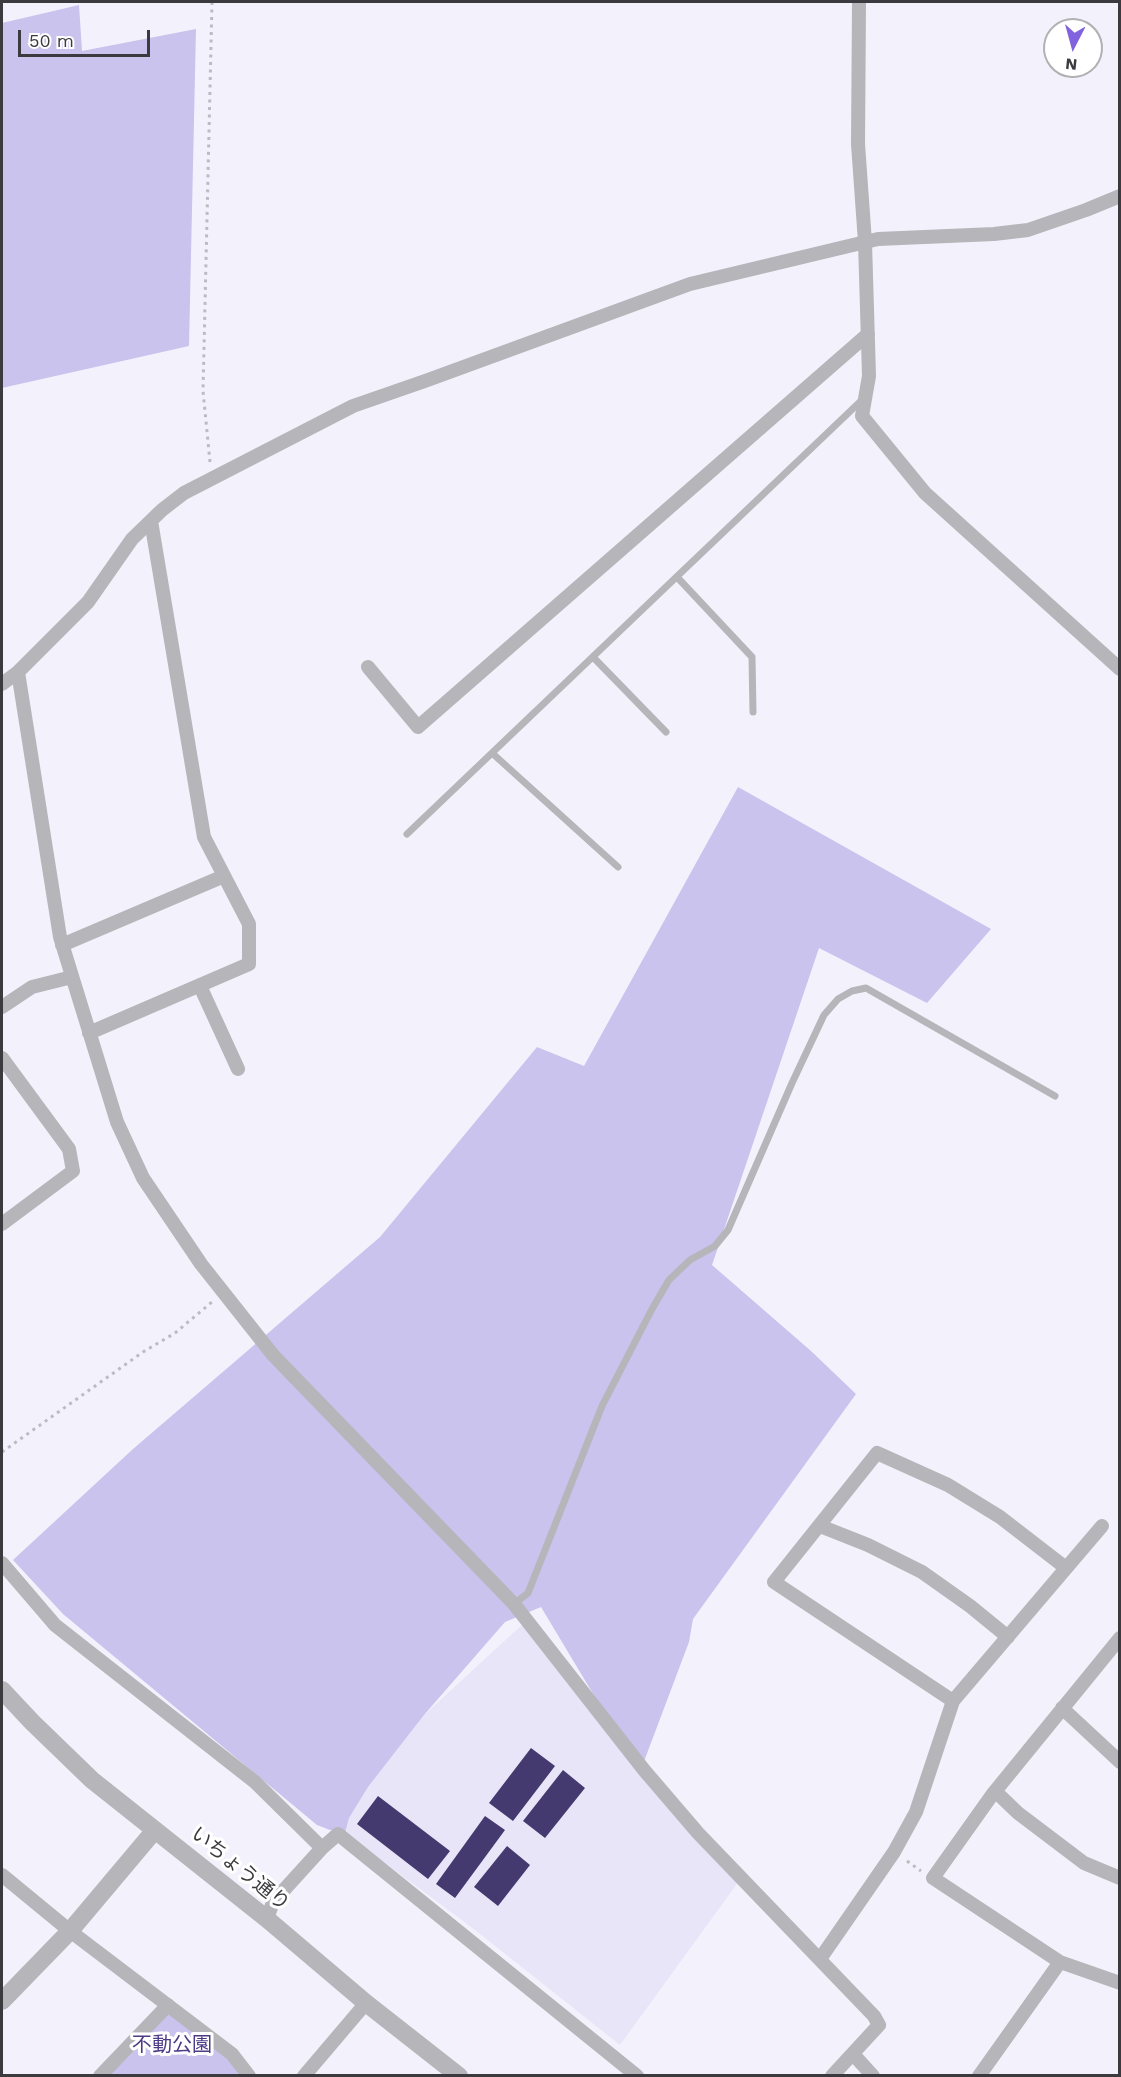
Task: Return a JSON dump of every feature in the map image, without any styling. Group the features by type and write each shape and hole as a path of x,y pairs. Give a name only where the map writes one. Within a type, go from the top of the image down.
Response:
{"street":[{"path":"859,2 858,144 865,242 869,376 862,416 925,493 1119,669"},
{"path":"2,684 18,672 88,602 132,539 184,494 353,406 690,284 878,238 994,234 1028,230 1119,196"},
{"path":"368,667 418,727 868,334"},
{"path":"89,1033 249,964 249,924 204,837 151,521"},
{"path":"18,672 62,945 117,1122 143,1178 201,1264 273,1355 514,1604 644,1770 691,1824 874,2016 879,2025 832,2076"},
{"path":"62,945 224,876"},
{"path":"2,1007 32,987 72,977"},
{"path":"200,986 238,1069"},
{"path":"2,1058 69,1149 73,1171 2,1224"},
{"path":"953,1701 774,1582 877,1453 948,1485 1000,1517 1065,1568"},
{"path":"820,1526 868,1545 922,1572 970,1606 1008,1637"},
{"path":"820,1959 894,1852 916,1812 953,1701 1102,1526"},
{"path":"2,1563 55,1624 255,1782 322,1848"},
{"path":"1119,1638 995,1791 933,1878 1060,1962 1119,1983"},
{"name":"いちょう通り","path":"2,1690 92,1780 459,2076"},
{"path":"1062,1708 1119,1762"},
{"path":"995,1791 1018,1813 1084,1863 1119,1878"},
{"path":"2,2001 70,1931 155,1830"},
{"path":"267,1919 273,1902 322,1848 338,1834 637,2076"},
{"path":"2,1875 70,1931 232,2054 249,2076"},
{"path":"979,2076 1060,1962"},
{"path":"304,2076 366,2003"},
{"path":"100,2076 168,2005"},
{"path":"853,2054 873,2076"}],"lane":[{"path":"408,834 865,397"},
{"path":"677,577 752,657 753,712"},
{"path":"593,657 666,732"},
{"path":"492,753 618,867"},
{"path":"514,1604 528,1593 602,1406 652,1309 669,1280 690,1260 715,1245 728,1230 824,1015 838,999 852,991 866,988 1055,1096"}],"path":[{"path":"212,2 203,391 212,479"},
{"path":"2,1452 143,1352 175,1333 224,1292"},
{"path":"894,1852 933,1878"}],"shaded area":[{"path":"525,1622 739,1881 620,2045 475,1930 345,1833 349,1818 368,1787 424,1715"}],"green space":[{"path":"79,5 82,51 196,29 189,346 2,388 2,23"},
{"path":"738,787 991,929 927,1003 819,948 712,1265 811,1351 856,1394 693,1619 689,1642 640,1772 541,1607 505,1622 424,1715 368,1787 349,1818 345,1833 317,1825 63,1614 13,1560 133,1449 380,1237 537,1047 584,1066"},
{"name":"不動公園","path":"168,2005 249,2076 100,2076"}],"building":[{"path":"531,1748 555,1766 513,1821 489,1803"},
{"path":"563,1770 585,1788 545,1838 523,1821"},
{"path":"378,1796 450,1851 428,1879 357,1824"},
{"path":"485,1816 505,1830 455,1898 436,1884"},
{"path":"507,1846 530,1865 498,1906 474,1887"}]}
